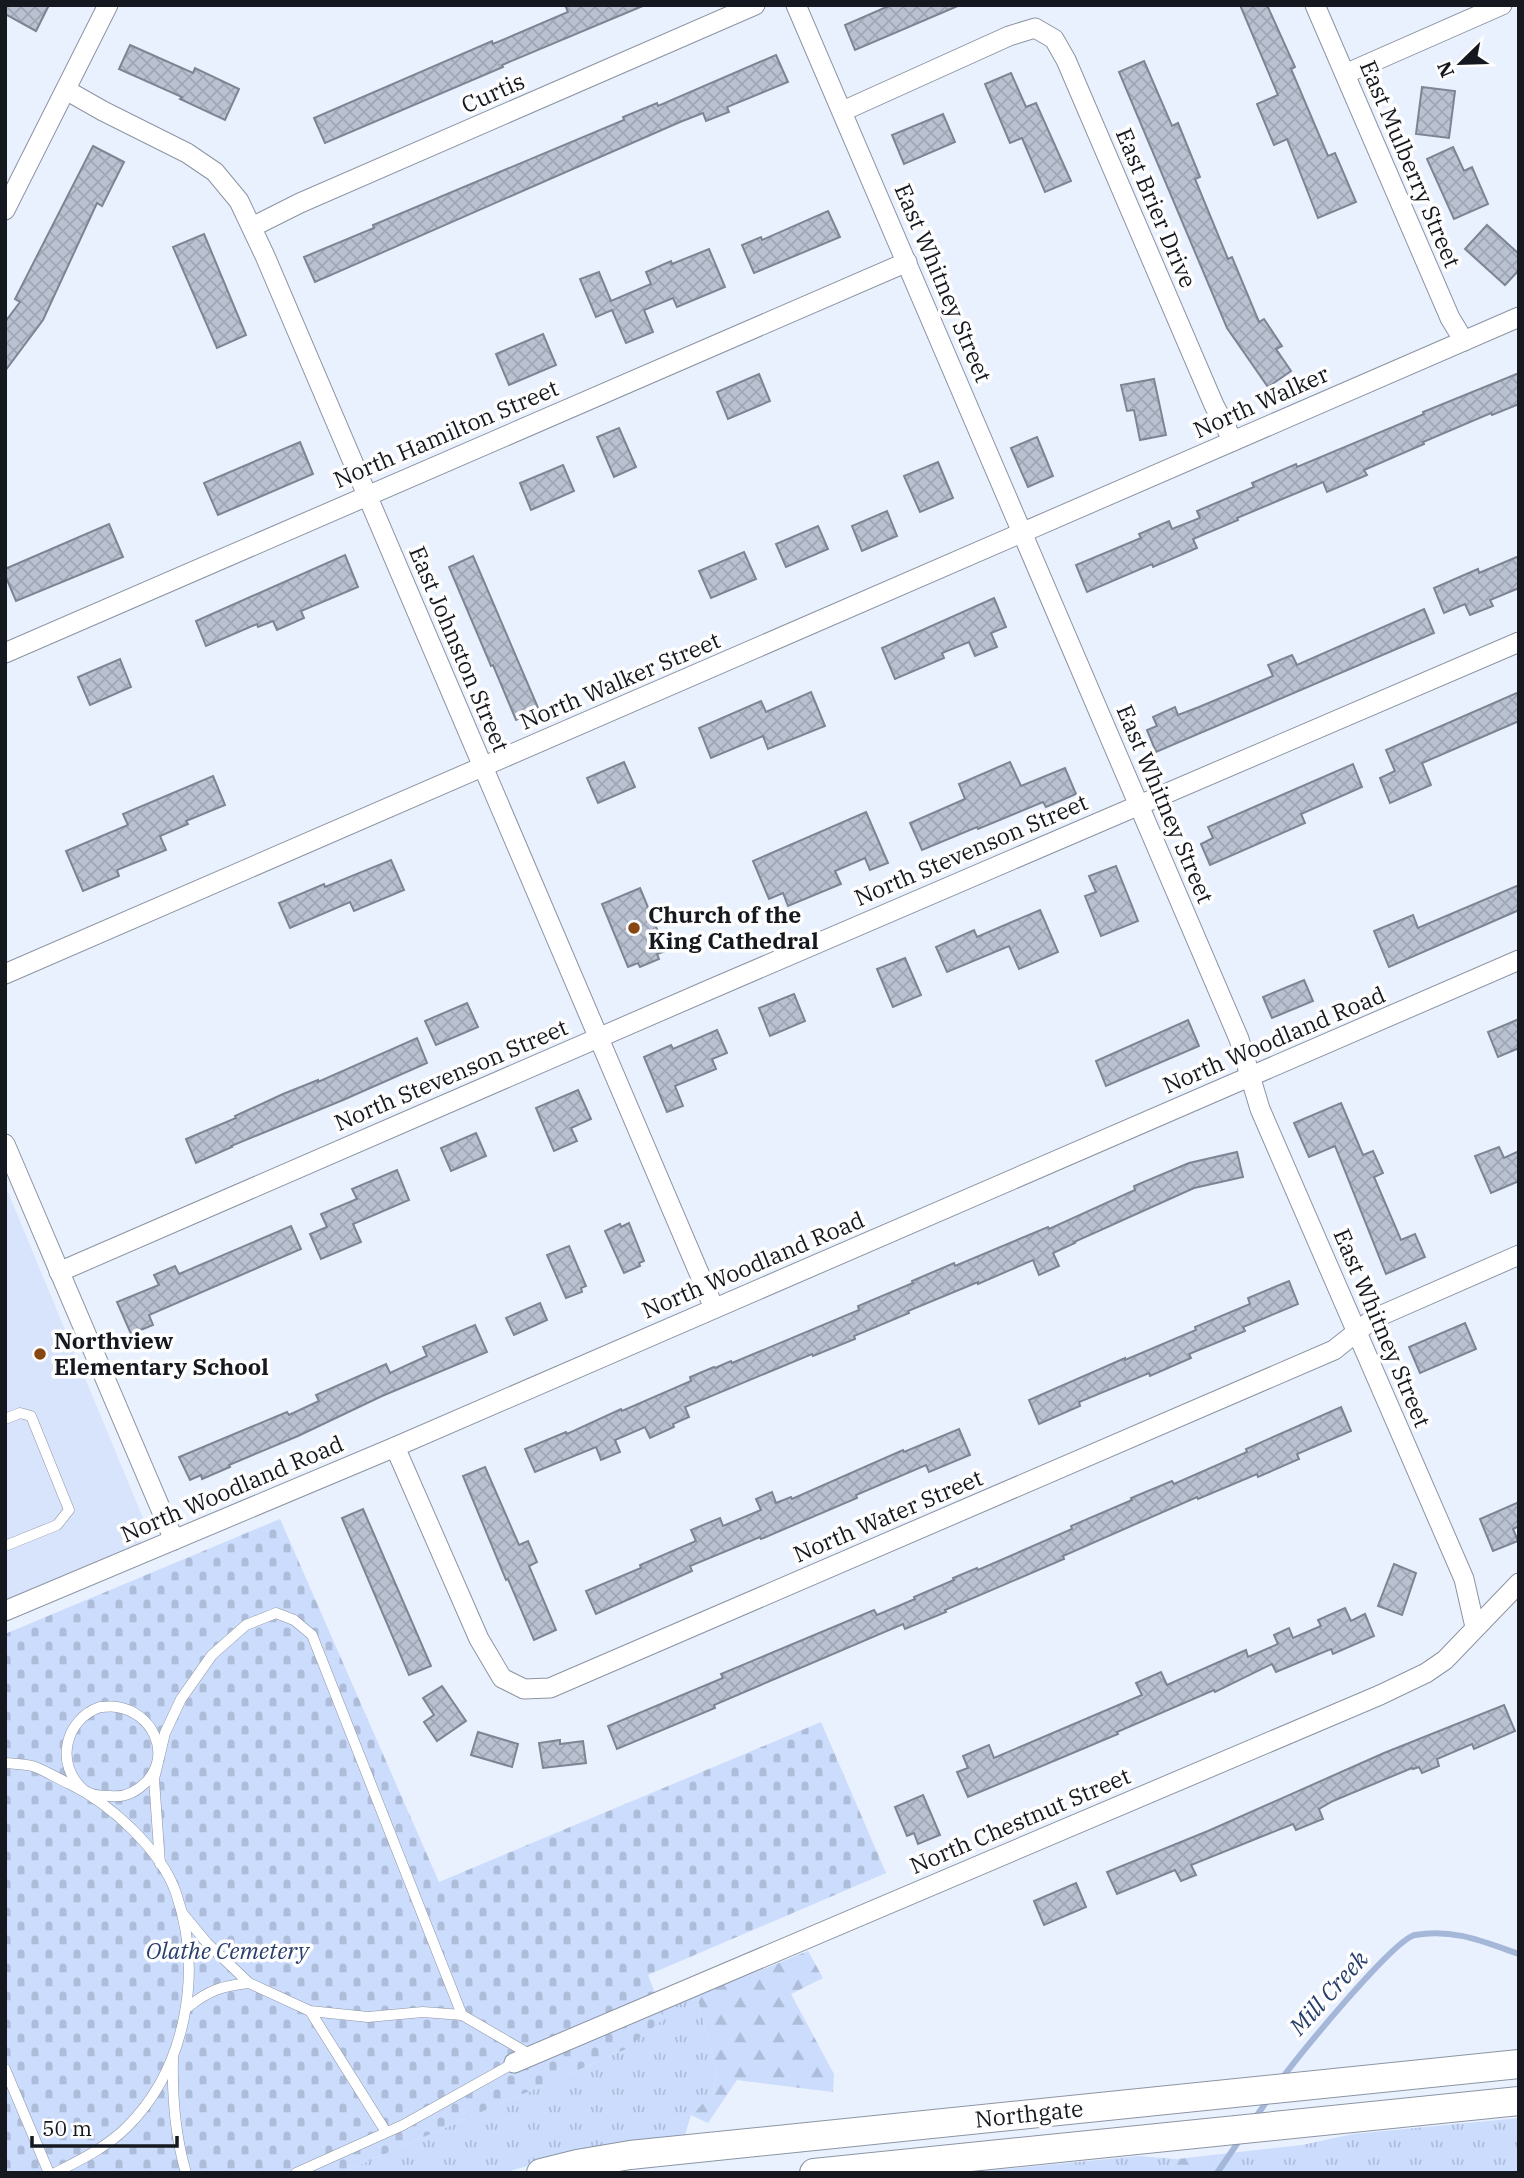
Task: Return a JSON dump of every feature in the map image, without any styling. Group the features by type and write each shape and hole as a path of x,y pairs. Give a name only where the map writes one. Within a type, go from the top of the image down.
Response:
{"main road":[{"name":"Northgate","path":"541,2173 629,2155 1519,2064"},
{"name":"Northgate","path":"814,2173 1519,2101"}],"street":[{"path":"5,210 108,5"},
{"name":"Curtis","path":"252,228 313,198 755,5"},
{"name":"East Whitney Street","path":"796,5 1239,1038 1260,1109 1464,1578 1475,1627"},
{"name":"East Mulberry Street","path":"1315,5 1450,318 1464,341"},
{"path":"1345,74 1502,5"},
{"name":"East Brier Drive","path":"843,111 1009,36 1035,28 1054,38 1072,73 1214,405 1233,441"},
{"name":"East Johnston Street","path":"66,90 187,153 215,172 239,201 714,1308"},
{"name":"North Hamilton Street","path":"5,653 907,262"},
{"name":"North Walker","path":"1023,533 1519,317"},
{"name":"North Walker Street","path":"5,974 1023,533"},
{"name":"North Stevenson Street","path":"59,1272 1519,642"},
{"name":"North Woodland Road","path":"5,1611 395,1447 1519,960"},
{"path":"5,1144 173,1540"},
{"name":"North Water Street","path":"395,1447 479,1639 502,1678 524,1689 550,1688 1334,1350 1373,1319 1519,1255"},
{"name":"North Chestnut Street","path":"523,2059 1380,1695 1426,1673 1445,1660 1519,1583"}],"lane":[{"path":"5,1419 20,1413 31,1416 69,1510 57,1525 5,1546"},
{"path":"160,1864 154,1779 165,1733 181,1699 212,1655 246,1625 276,1614 294,1620 312,1635 462,2015"},
{"path":"5,1763 31,1766 86,1791 115,1797 142,1787 152,1775 158,1762 159,1746 155,1731 144,1720 117,1707 100,1707 89,1711 69,1734 66,1749 68,1764 75,1779 86,1791 120,1816 160,1864 176,1892 189,1948 188,2007 173,2055 154,2092 127,2127 89,2155 55,2173"},
{"path":"180,1911 207,1943 249,1983 310,2011 368,2017 424,2012 462,2015 523,2059 386,2133 296,2173"},
{"path":"188,2007 204,1994 226,1985 249,1983"},
{"path":"310,2011 386,2133"},
{"path":"173,2055 172,2099 179,2148 186,2173"},
{"path":"5,2069 49,2173"}],"shaded area":[{"name":"Northview Elementary School","path":"5,1185 148,1530 140,1543 130,1548 5,1600"}],"green space":[{"name":"Olathe Cemetery","path":"280,1519 439,1882 821,1722 886,1873 648,1975 665,2018 624,2050 341,2173 5,2173 5,1634"},
{"path":"808,1951 823,1978 791,1994 834,2074 833,2092 737,2080 708,2123 691,2115 714,2093 716,2070 697,1996"},
{"path":"697,1996 716,2070 714,2093 691,2115 684,2138 556,2158 503,2173 341,2173 624,2050 662,2010"},
{"path":"1519,2118 1519,2173 1210,2173 1221,2154 1302,2145 1353,2134"},
{"path":"1221,2154 1210,2173 1167,2173 1177,2159"},
{"path":"1139,2156 1177,2159 1167,2173 964,2173"}],"building":[{"path":"5,5 49,5 36,31 5,14"},
{"path":"565,5 645,5 325,143 314,118 492,41 493,44 568,12"},
{"path":"891,5 960,5 855,50 845,25"},
{"path":"1240,5 1267,5 1295,67 1291,69 1328,156 1335,153 1356,202 1318,218 1287,139 1274,145 1257,104 1278,95"},
{"path":"130,45 193,73 195,68 239,89 225,120 119,69"},
{"path":"776,55 788,82 727,107 729,112 706,121 703,113 680,122 315,282 304,257 374,228 373,225 624,120 623,117 657,103 658,106"},
{"path":"1144,61 1172,126 1178,123 1200,177 1195,179 1228,259 1232,257 1259,322 1264,319 1282,346 1276,349 1291,371 1268,387 1227,328 1119,72"},
{"path":"1011,73 1026,107 1036,103 1071,181 1045,192 1022,138 1010,143 985,84"},
{"path":"1422,87 1455,91 1449,138 1416,134"},
{"path":"943,114 955,142 904,164 892,135"},
{"path":"93,146 124,162 102,206 97,203 43,320 5,371 5,322 20,302 15,299"},
{"path":"1453,147 1464,171 1472,167 1488,204 1454,219 1427,159"},
{"path":"828,211 840,237 754,273 742,245 761,237 762,240"},
{"path":"1487,225 1519,254 1519,270 1505,285 1465,249"},
{"path":"204,234 246,335 217,348 173,247"},
{"path":"709,249 725,287 677,307 673,298 644,310 653,332 626,343 612,310 596,317 580,279 599,272 611,301 651,284 646,272"},
{"path":"543,334 556,365 509,385 496,354"},
{"path":"1519,373 1519,404 1423,442 1424,444 1364,470 1367,475 1327,492 1323,482 1237,518 1238,520 1193,539 1197,548 1087,592 1076,565 1141,538 1139,534 1169,521 1172,529 1200,518 1197,511 1254,487 1252,483 1296,464 1297,467"},
{"path":"759,374 770,401 728,419 717,392"},
{"path":"1154,379 1166,435 1140,440 1134,410 1127,411 1121,385"},
{"path":"619,428 636,467 614,477 597,437"},
{"path":"1037,437 1053,476 1028,487 1011,448"},
{"path":"300,442 313,474 218,515 204,483"},
{"path":"938,462 953,498 920,512 904,476"},
{"path":"563,465 574,491 531,510 520,483"},
{"path":"887,511 897,536 862,551 852,526"},
{"path":"109,524 123,557 16,601 5,569"},
{"path":"818,526 828,549 786,567 776,544"},
{"path":"744,552 756,579 711,598 699,571"},
{"path":"345,555 358,587 301,611 304,618 277,630 273,621 258,627 257,624 206,646 196,621"},
{"path":"473,556 539,710 516,720 449,567"},
{"path":"1519,556 1519,588 1490,600 1493,606 1470,615 1465,604 1444,613 1434,588 1478,569 1479,573"},
{"path":"994,598 1006,627 991,633 997,647 975,656 969,642 942,653 944,658 895,679 882,648"},
{"path":"1424,609 1434,633 1156,752 1147,730 1157,726 1153,717 1175,707 1178,715 1199,707 1273,676 1268,665 1292,655 1297,665"},
{"path":"120,659 131,687 90,705 78,677"},
{"path":"811,692 825,726 768,749 763,736 711,758 699,728 761,701 766,712"},
{"path":"1519,692 1519,721 1422,763 1431,785 1390,803 1380,778 1395,771 1386,750"},
{"path":"624,762 635,787 598,803 587,778"},
{"path":"1010,762 1021,786 1065,768 1076,794 1046,807 1043,802 922,850 910,823 965,799 959,784"},
{"path":"1353,764 1362,787 1301,814 1305,823 1210,865 1201,844 1213,838 1208,827"},
{"path":"213,776 225,805 186,821 188,824 160,836 166,850 117,870 119,876 83,891 66,851 128,825 123,814"},
{"path":"866,812 888,863 870,870 865,858 835,871 841,884 788,906 783,893 769,899 753,861"},
{"path":"391,860 404,890 354,911 350,902 290,928 279,903"},
{"path":"1116,866 1138,921 1101,936 1085,896 1096,892 1089,876"},
{"path":"1519,885 1519,910 1389,967 1374,931 1413,915 1418,928"},
{"name":"Church of the King Cathedral","path":"640,888 666,951 657,954 659,959 640,967 638,963 628,967 602,904"},
{"path":"1040,910 1058,952 1019,969 1009,946 947,972 936,947 974,930 977,937"},
{"path":"905,958 921,995 893,1007 877,969"},
{"path":"1304,980 1313,1001 1272,1018 1263,997"},
{"path":"794,994 805,1021 770,1036 759,1008"},
{"path":"467,1003 478,1027 436,1045 425,1021"},
{"path":"1519,1019 1519,1048 1498,1057 1488,1032"},
{"path":"1188,1020 1199,1046 1106,1086 1096,1061"},
{"path":"717,1030 727,1053 712,1059 716,1069 675,1086 683,1106 667,1112 644,1057 671,1045 673,1049"},
{"path":"417,1038 427,1063 196,1163 186,1139 283,1094 318,1082"},
{"path":"578,1090 591,1119 571,1128 577,1141 554,1151 536,1108"},
{"path":"1341,1103 1363,1155 1373,1151 1383,1173 1374,1177 1401,1240 1415,1234 1425,1257 1386,1274 1335,1146 1309,1157 1294,1123"},
{"path":"476,1133 486,1156 451,1171 441,1148"},
{"path":"1499,1147 1504,1158 1519,1151 1519,1181 1491,1193 1475,1156"},
{"path":"1237,1152 1243,1177 1194,1188 1074,1242 1053,1253 1059,1266 1039,1275 1033,1260 908,1311 909,1313 854,1336 855,1339 685,1407 689,1417 673,1424 674,1427 650,1438 645,1427 615,1440 620,1452 601,1460 596,1447 535,1472 525,1449 566,1432 567,1434 621,1409 622,1411 691,1381 690,1377 714,1367 731,1361 732,1363 859,1310 858,1306 954,1263 955,1266 1048,1227 1049,1229 1135,1190 1134,1186 1189,1163"},
{"path":"397,1170 409,1200 353,1224 361,1242 321,1259 310,1234 327,1227 321,1214 357,1199 352,1189"},
{"path":"629,1223 644,1261 639,1263 640,1266 624,1273 605,1231"},
{"path":"291,1226 301,1249 149,1315 153,1325 131,1334 117,1302 159,1285 154,1275 175,1266 179,1274"},
{"path":"569,1246 586,1286 581,1288 582,1292 566,1298 547,1255"},
{"path":"1289,1281 1298,1304 1243,1327 1245,1331 1189,1354 1191,1358 1079,1402 1080,1406 1039,1424 1029,1400 1196,1330 1195,1327 1250,1304 1248,1298"},
{"path":"540,1303 547,1320 514,1335 506,1318"},
{"path":"1465,1323 1476,1349 1420,1373 1409,1347"},
{"path":"475,1325 487,1352 382,1396 229,1465 230,1467 202,1479 201,1475 190,1480 179,1457 287,1412 289,1415 319,1401 316,1395 386,1364 390,1373 427,1356 423,1347"},
{"path":"1341,1407 1351,1431 1297,1454 1299,1459 1258,1477 1257,1474 1198,1499 1197,1497 1063,1556 1064,1559 945,1610 946,1612 905,1629 903,1624 617,1749 608,1726 723,1678 721,1674 874,1610 877,1615 915,1599 914,1597 954,1580 953,1578 977,1568 978,1570 1072,1529 1071,1526 1132,1500 1131,1498 1172,1481 1174,1484 1247,1452 1246,1449"},
{"path":"959,1429 970,1455 929,1472 926,1465 856,1495 857,1498 690,1566 692,1571 596,1614 586,1591 696,1541 691,1530 720,1518 723,1526 761,1510 756,1499 772,1492 776,1503 791,1497 792,1499 903,1450 904,1452"},
{"path":"485,1467 519,1545 528,1541 537,1562 529,1566 556,1630 534,1640 463,1476"},
{"path":"1519,1502 1519,1526 1513,1529 1518,1541 1493,1551 1480,1519"},
{"path":"363,1509 431,1666 409,1675 342,1518"},
{"path":"1394,1564 1416,1573 1402,1615 1378,1606"},
{"path":"1345,1608 1351,1621 1365,1614 1374,1636 1333,1654 1331,1649 1276,1672 1272,1664 1215,1692 1214,1690 968,1797 957,1772 968,1768 963,1756 989,1745 994,1758 1142,1695 1136,1683 1161,1672 1167,1685 1246,1650 1248,1657 1278,1644 1274,1635 1289,1628 1293,1638 1321,1626 1318,1620"},
{"path":"442,1686 466,1721 437,1741 424,1722 434,1715 423,1698"},
{"path":"1504,1705 1515,1731 1474,1749 1472,1744 1437,1759 1439,1766 1422,1773 1419,1767 1412,1768 1333,1801 1319,1809 1323,1819 1296,1830 1293,1824 1191,1865 1196,1875 1181,1881 1175,1870 1117,1894 1107,1872 1208,1831 1384,1753"},
{"path":"478,1732 518,1744 512,1767 471,1755"},
{"path":"560,1740 560,1744 583,1741 586,1763 543,1768 539,1743"},
{"path":"923,1795 940,1835 918,1844 914,1833 907,1836 895,1807"},
{"path":"1076,1883 1086,1907 1044,1925 1034,1901"}],"waterway":[{"name":"Mill Creek","path":"1281,2080 1325,2025 1387,1956 1415,1935 1455,1935 1519,1954"},
{"name":"Mill Creek","path":"1253,2121 1269,2098"},
{"name":"Mill Creek","path":"1217,2173 1241,2138"}],"place":[{"name":"Church of the King Cathedral","path":"634,928"},
{"name":"Northview Elementary School","path":"40,1354"}]}
